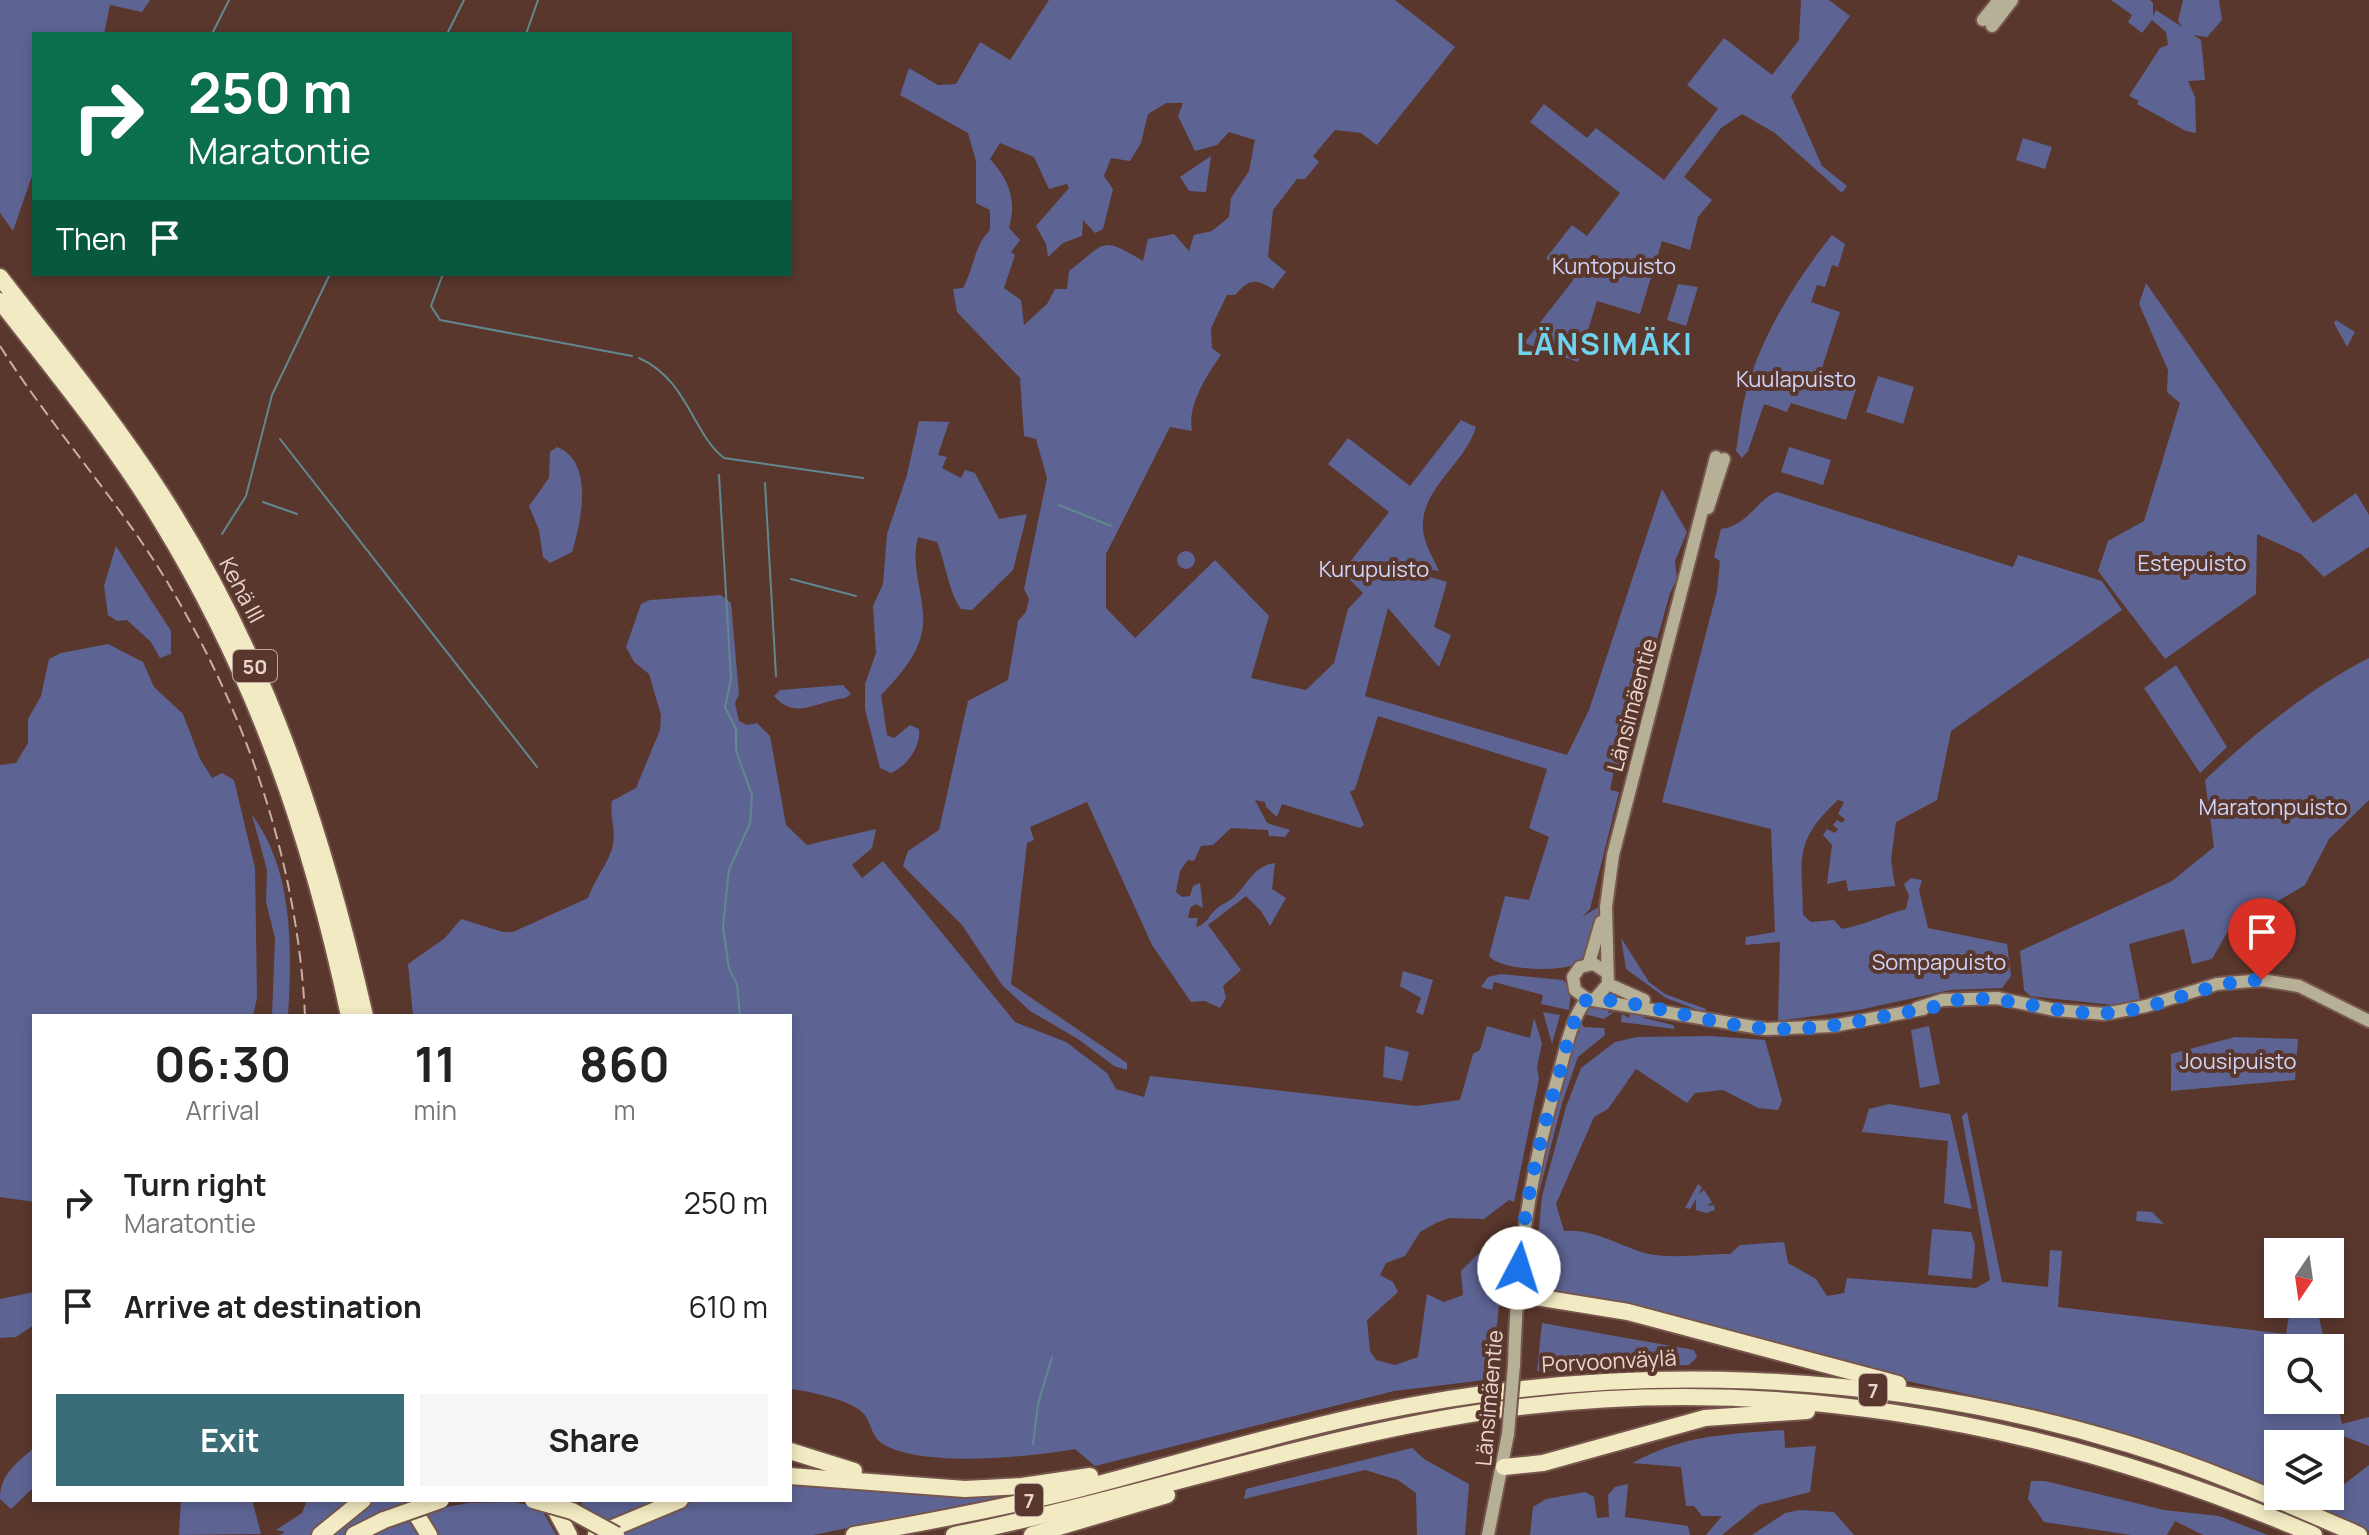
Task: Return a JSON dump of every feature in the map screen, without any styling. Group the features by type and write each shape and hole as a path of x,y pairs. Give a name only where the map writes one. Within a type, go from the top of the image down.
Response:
{"highway":[{"name":"Kehä III","path":"0,277 89,391 161,493 240,632 275,708 306,792 335,888 365,1014"},
{"name":"Kehä III","path":"0,301 138,485 195,578 226,637 292,797 328,920 349,1014"},
{"path":"1517,1294 1628,1312 1819,1365 1949,1394 1976,1407"},
{"name":"Porvoonväylä","path":"854,1535 1070,1491 1202,1455 1410,1406 1491,1392 1586,1383 1710,1379 1787,1382 1902,1393 2077,1430 2169,1458 2359,1535"},
{"name":"Porvoonväylä","path":"954,1535 1419,1423 1582,1401 1728,1397 1904,1412 2006,1431 2190,1484 2314,1535"},
{"path":"1504,1467 1543,1463 1705,1418 1763,1412 1904,1412"},
{"path":"792,1452 840,1468 934,1487"},
{"path":"792,1476 934,1487 1022,1486 1202,1455"},
{"path":"1032,1535 1216,1479 1250,1463"},
{"path":"320,1535 361,1502"},
{"path":"413,1502 416,1514 429,1535"},
{"path":"354,1535 384,1520 435,1502"},
{"path":"540,1502 621,1529"},
{"path":"551,1502 569,1535"},
{"path":"571,1502 588,1535"},
{"path":"596,1535 621,1529 676,1502"}],"main road":[{"path":"1999,0 1988,23 2012,0"},
{"name":"Länsimäentie","path":"1572,1029 1607,978 1606,907 1613,855 1704,514 1712,503 1720,458"},
{"name":"Länsimäentie","path":"1488,1535 1504,1467 1508,1434 1517,1294 1532,1172 1572,1029 1574,973 1589,963 1606,907"},
{"path":"1589,963 1607,978 1660,1009"},
{"path":"1575,990 1591,998 1660,1009 1732,1026 1793,1029 1833,1026 1925,1004 1951,1001 1988,999 1997,1005 2044,1012 2125,1011 2215,984 2262,980 2299,986 2369,1021"}],"green space":[{"path":"0,0 150,0 142,12 110,5 104,32 32,32 32,176 13,231 0,213"},
{"name":"Kurupuisto","path":"1049,0 1395,0 1455,47 1377,145 1361,133 1335,130 1313,156 1319,162 1305,179 1297,179 1273,210 1268,257 1286,272 1273,289 1252,282 1235,295 1227,295 1211,328 1212,348 1221,355 1195,401 1192,431 1170,427 1106,554 1106,608 1135,638 1215,560 1269,616 1251,678 1306,690 1334,663 1348,609 1363,593 1342,572 1389,512 1328,464 1348,438 1410,486 1461,420 1476,427 1462,455 1433,492 1423,520 1425,540 1439,571 1416,567 1414,572 1447,582 1434,627 1451,635 1439,667 1388,608 1365,696 1567,755 1589,710 1662,489 1687,532 1675,561 1677,579 1670,593 1635,719 1626,773 1614,770 1610,790 1619,792 1590,909 1582,917 1600,906 1594,942 1585,960 1565,967 1536,969 1507,965 1489,956 1505,896 1529,900 1549,837 1529,828 1547,769 1378,716 1355,789 1350,792 1364,825 1360,828 1282,804 1277,817 1265,802 1255,800 1267,823 1290,830 1285,837 1269,836 1268,830 1231,828 1213,845 1201,846 1194,861 1188,860 1180,871 1176,892 1182,897 1190,896 1193,886 1200,883 1203,908 1196,904 1190,908 1188,918 1198,918 1196,927 1234,897 1257,871 1268,865 1275,863 1272,889 1286,898 1270,926 1246,896 1208,925 1241,970 1223,986 1226,998 1220,1008 1205,1001 1191,1002 1152,945 1087,802 1030,827 1034,840 1027,843 1011,984 1127,1063 1127,1070 1114,1066 1078,1039 1030,1011 1002,985 962,925 903,866 908,851 939,830 968,701 1008,680 1018,621 1026,612 1029,599 1024,589 1047,478 1036,439 1024,436 1020,378 957,312 953,289 963,288 981,243 990,230 990,210 976,203 976,161 968,133 900,95 909,68 938,85 956,84 980,42 1010,60","holes":["1166,103 1183,103 1178,116 1195,151 1217,145 1229,132 1255,140 1249,171 1231,198 1229,217 1212,231 1194,235 1189,251 1174,234 1148,239 1143,261 1111,245 1098,248 1069,271 1067,289 1055,289 1047,304 1024,325 1021,300 1004,288 1015,255 1011,252 1020,240 1009,228 1012,208 1010,191 990,159 1000,143 1034,157 1049,189 1067,184 1069,188 1036,226 1046,244 1048,257 1063,243 1082,236 1083,220 1095,233 1103,229 1113,189 1104,176 1111,158 1130,161 1141,143 1148,114"]},
{"name":"Kuntopuisto","path":"1801,0 1829,0 1850,16 1791,96 1822,166 1847,186 1842,193 1775,133 1742,114 1721,128 1684,177 1712,200 1698,217 1690,250 1662,241 1640,314 1597,301 1578,362 1524,343 1574,279 1546,258 1572,225 1587,236 1620,193 1530,122 1544,104 1587,138 1596,128 1664,180 1718,109 1687,85 1724,38 1772,75 1799,40"},
{"path":"2111,0 2150,0 2153,16 2156,10 2182,27 2178,21 2183,0 2219,0 2222,20 2207,37 2193,35 2201,40 2205,80 2188,81 2195,97 2196,133 2186,131 2137,104 2139,101 2129,96 2160,48 2168,45 2166,32 2152,20 2142,33 2128,22 2132,15"},
{"path":"2023,138 2052,147 2045,169 2016,160"},
{"path":"1211,156 1206,192 1189,191 1180,177"},
{"name":"Kuulapuisto","path":"1832,235 1845,244 1838,267 1832,265 1825,287 1817,285 1811,302 1840,312 1820,374 1857,386 1846,420 1791,403 1787,412 1764,404 1748,451 1742,458 1736,451 1741,419 1758,357 1791,292"},
{"name":"Estepuisto","path":"2146,283 2313,523 2356,493 2369,515 2369,547 2324,577 2301,554 2257,534 2256,594 2165,659 2098,571 2108,541 2144,521 2180,403 2167,392 2168,370 2139,304"},
{"path":"1678,284 1698,287 1686,326 1667,320"},
{"path":"2336,320 2355,332 2347,347 2334,323"},
{"path":"1878,376 1914,387 1903,424 1866,412"},
{"path":"919,421 949,422 938,455 947,457 942,468 961,478 965,470 975,473 999,519 1027,514 1013,570 972,610 961,609 957,602 937,542 918,537 917,575 923,613 921,637 905,668 881,695 887,735 894,738 910,725 919,729 919,736 912,755 891,773 880,768 865,709 865,684 876,653 873,606 883,584 887,534 907,475"},
{"path":"557,447 569,455 577,466 582,494 572,552 550,563 543,557 539,530 529,506 549,478 550,452"},
{"path":"1789,447 1831,460 1823,485 1781,472"},
{"name":"Sompapuisto","path":"1777,492 2013,567 2018,555 2102,581 2122,610 1951,731 1937,800 1896,822 1891,860 1895,886 1848,891 1846,880 1827,884 1832,845 1823,835 1827,829 1835,833 1838,829 1833,825 1837,820 1842,823 1845,819 1838,814 1844,802 1838,800 1813,828 1803,852 1803,915 1811,922 1834,920 1842,929 1906,909 1909,896 1904,884 1911,878 1922,880 1919,890 1928,928 2007,944 2011,976 2002,988 1950,990 1859,1010 1778,1021 1780,942 1745,945 1746,937 1775,932 1771,829 1662,802 1717,591 1720,561 1714,557 1721,529 1746,518"},
{"path":"116,546 171,631 171,654 160,658 151,642 127,620 117,621 108,615 104,586"},
{"path":"1182,551 1190,551 1195,560 1193,567 1182,569 1177,564 1177,556"},
{"path":"721,595 731,603 739,694 735,703 739,721 747,725 757,723 770,736 786,825 807,845 876,829 872,848 852,865 862,878 883,861 1015,1022 1066,1042 1107,1073 1116,1089 1144,1097 1150,1076 1417,1106 1460,1100 1473,1054 1480,1050 1487,1026 1530,1038 1534,1018 1542,1043 1537,1067 1539,1079 1514,1202 1509,1200 1484,1219 1449,1218 1420,1232 1405,1256 1386,1263 1380,1275 1393,1282 1398,1292 1367,1320 1370,1351 1376,1360 1395,1365 1418,1357 1427,1294 1444,1302 1463,1295 1461,1271 1487,1245 1505,1243 1497,1324 1485,1380 1394,1391 1095,1466 1075,1449 974,1459 920,1456 880,1442 864,1414 854,1407 827,1396 792,1389 792,1014 413,1014 408,964 445,938 461,919 503,932 513,932 588,898 613,845 612,801 636,788 660,730 661,715 649,674 634,662 626,647 641,604 650,600"},
{"path":"108,644 143,662 154,687 183,714 200,759 212,778 222,773 234,780 255,868 257,998 253,1014 32,1014 32,1202 0,1197 0,765 16,763 28,743 28,719 41,696 49,659 61,653"},
{"name":"Maratonpuisto","path":"2369,658 2369,800 2329,839 2305,885 2259,912 2242,907 2212,959 2192,964 2184,929 2129,944 2140,999 2113,1005 2030,996 2024,990 2020,951 2172,881 2214,847 2205,780 2283,713 2325,683"},
{"path":"2176,665 2227,747 2200,773 2144,688"},
{"path":"843,685 851,694 807,708 790,707 774,696 780,690"},
{"path":"252,815 266,837 283,886 289,938 288,1014 272,1014 275,938 266,902 267,870"},
{"path":"1621,938 1649,982 1665,994 1706,1009 1705,1013 1666,998 1626,969"},
{"path":"1403,971 1433,980 1423,1015 1416,1012 1421,998 1400,986"},
{"path":"1501,974 1563,980 1571,989 1569,1010 1541,1004 1543,995 1494,982 1492,990 1481,987 1488,977"},
{"path":"1593,1002 1610,1004 1608,1013 1614,1012 1604,1019 1581,1013"},
{"path":"1631,1009 1645,1013 1644,1018 1673,1025 1675,1029 1621,1022 1622,1014 1629,1018"},
{"path":"1543,1012 1560,1015 1552,1044"},
{"path":"1580,1021 1584,1027 1604,1028 1605,1035 1578,1057 1562,1103 1536,1204 1528,1276 1526,1244 1545,1139"},
{"path":"1929,1026 1940,1084 1920,1088 1911,1030"},
{"path":"1710,1036 1765,1040 1782,1101 1778,1110 1758,1108 1723,1090 1695,1093 1687,1103 1636,1069 1608,1109 1594,1117 1556,1204 1564,1231 1594,1234 1641,1252 1662,1256 1730,1254 1740,1245 1784,1242 1788,1263 1816,1279 1827,1296 1844,1293 1847,1278 1976,1288 1990,1280 1962,1116 1967,1112 2002,1282 2048,1287 2050,1250 2062,1251 2058,1307 2286,1334 2264,1334 2264,1414 2340,1414 2342,1424 2369,1417 2369,1446 2344,1436 2344,1430 2264,1430 2264,1487 2175,1452 2044,1411 1879,1375 1533,1288 1542,1196 1566,1107 1581,1068 1615,1042 1637,1037"},
{"name":"Jousipuisto","path":"2235,1037 2298,1039 2295,1080 2171,1091 2171,1054"},
{"path":"1385,1046 1409,1052 1402,1081 1383,1077"},
{"path":"1889,1104 1950,1114 1972,1209 1944,1203 1948,1141 1862,1132 1869,1109"},
{"path":"1698,1184 1702,1188 1698,1194 1704,1190 1712,1202 1707,1206 1714,1205 1715,1210 1706,1213 1696,1210 1696,1199 1690,1209 1685,1208"},
{"path":"2137,1211 2152,1212 2164,1224 2136,1221"},
{"path":"1932,1229 1971,1232 1975,1245 1972,1279 1928,1275"},
{"path":"32,1292 32,1326 16,1337 0,1338 0,1299"},
{"path":"2289,1318 2319,1318 2323,1334 2286,1334"},
{"path":"1542,1323 1694,1350 1697,1357 1689,1365 1537,1371"},
{"path":"1784,1430 1785,1448 1816,1446 1810,1492 1759,1505 1722,1535 1706,1535 1722,1516 1702,1516 1694,1506 1686,1506 1681,1467 1632,1463 1688,1441"},
{"path":"1412,1448 1424,1459 1469,1484 1465,1535 1417,1535 1416,1493 1398,1480 1365,1470 1244,1499 1246,1489"},
{"path":"32,1450 32,1489 11,1509 0,1499 6,1476"},
{"path":"2369,1465 2369,1531 2320,1510 2344,1510 2344,1484"},
{"path":"792,1481 1045,1488 813,1535 608,1535 691,1502 792,1502"},
{"path":"2031,1481 2045,1481 2164,1510 2219,1516 2268,1535 2203,1535 2175,1521 2167,1535 2131,1535 2044,1522 2028,1499"},
{"path":"1628,1484 1625,1517 1688,1526 1690,1535 1530,1535 1533,1507 1546,1499 1585,1492 1594,1497 1597,1518 1609,1517 1608,1495 1615,1487"},
{"path":"181,1502 253,1502 261,1534 179,1535"},
{"path":"306,1502 355,1502 315,1535 280,1535 285,1532 276,1530 302,1513"},
{"path":"367,1502 409,1502 343,1535 328,1535"},
{"path":"514,1502 541,1508 556,1535 434,1535 420,1512 468,1503"},
{"path":"581,1502 665,1502 610,1524 586,1512"},
{"path":"1800,1510 1834,1512 1854,1535 1752,1535 1785,1513"},
{"path":"412,1515 422,1535 369,1535"}],"waterway":[{"path":"213,32 229,0"},
{"path":"448,32 464,0"},
{"path":"527,32 538,0"},
{"path":"222,534 246,496 272,395 329,276"},
{"path":"442,276 431,306 440,320 632,356"},
{"path":"639,358 668,379 704,435 724,458 863,478"},
{"path":"280,439 537,767"},
{"path":"719,475 731,679 725,707 736,729 736,751 752,795 750,823 729,870 723,927 729,969 737,984 740,1014"},
{"path":"765,483 776,676"},
{"path":"263,502 297,514"},
{"path":"1059,505 1111,526"},
{"path":"791,579 856,596"},
{"path":"1033,1444 1038,1404 1052,1357"}],"railway":[{"path":"0,346 152,558 224,689 246,741 280,849 292,904 305,1014"}],"district":[{"name":"LÄNSIMÄKI","path":"1605,343"}],"route":[{"path":"1519,1268 1526,1201 1540,1137 1572,1029 1587,999 1660,1009 1740,1027 1793,1029 1858,1021 1962,999 1997,998 2046,1005 2055,1010 2105,1014 2146,1006 2215,984 2262,980"}]}
